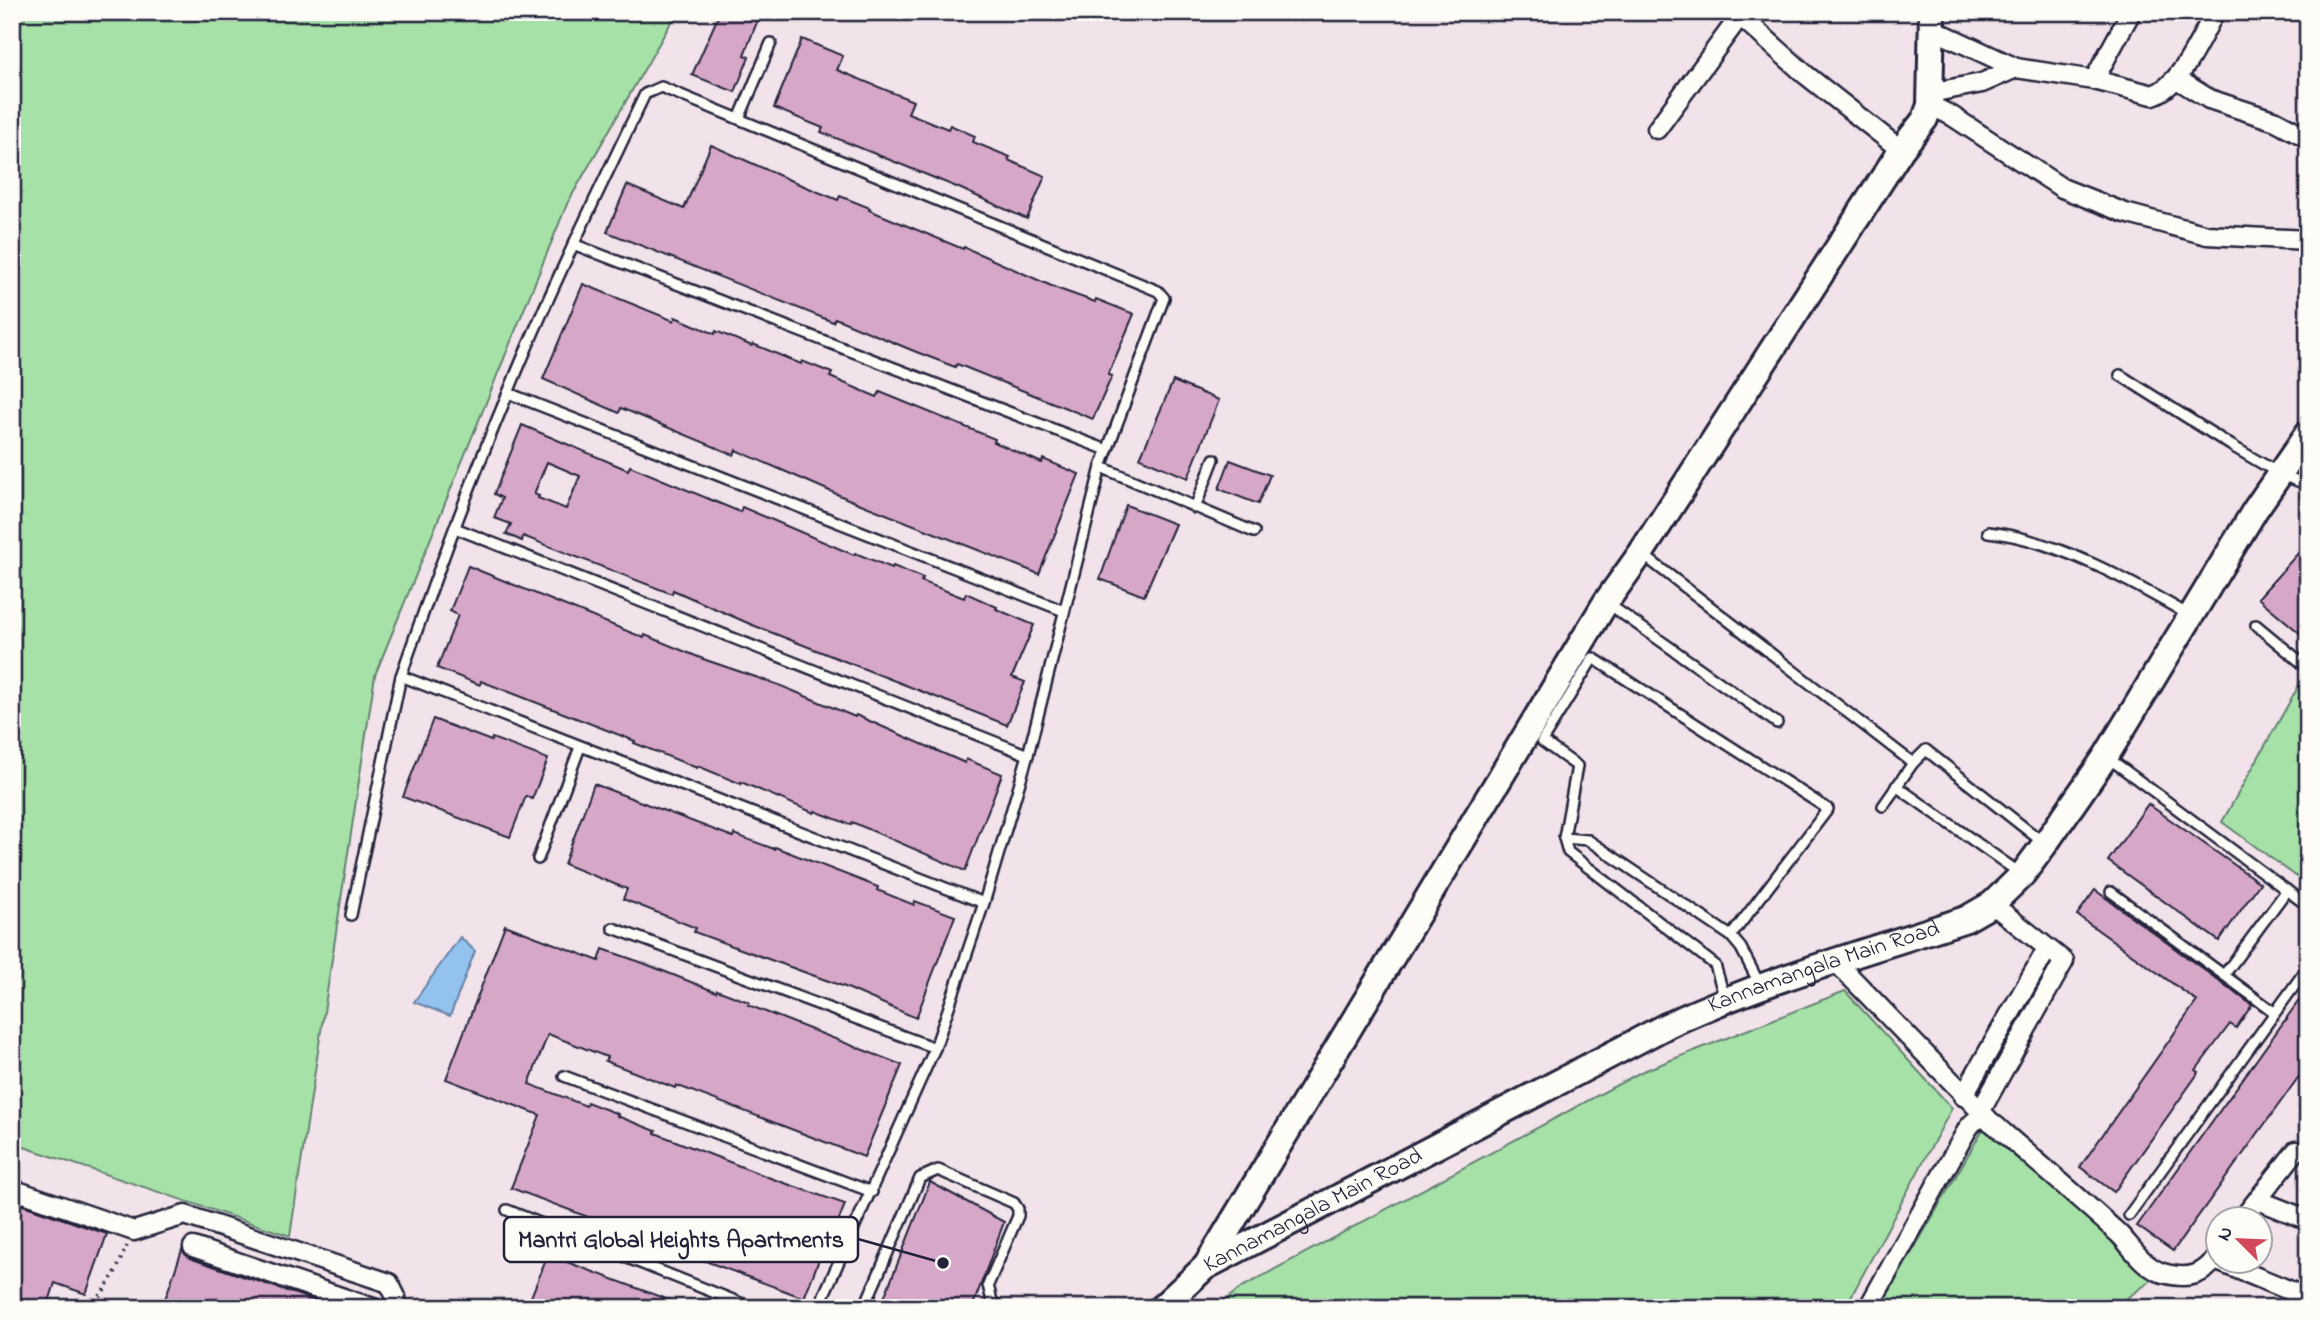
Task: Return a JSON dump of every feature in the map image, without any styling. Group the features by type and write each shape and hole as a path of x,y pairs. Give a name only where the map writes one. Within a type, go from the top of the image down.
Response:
{"street":[{"path":"2094,80 2131,12"},
{"path":"1205,1267 1606,601 1641,553 1901,150 1925,119 1930,99 1932,21 2016,68 2094,80 2153,95 2162,92 2177,79 2215,12"},
{"path":"1657,129 1738,14 1806,75 1901,150"},
{"path":"1930,99 1982,83 2016,68"},
{"path":"2177,79 2209,99 2276,121 2308,138"},
{"path":"1930,99 2062,188 2125,213 2207,235 2308,240"},
{"name":"Kannamangala Main Road","path":"1161,1308 1205,1267 1656,1031 1760,985 1966,919 1992,904 2022,875 2106,757 2191,616 2308,433"},
{"path":"1868,1308 1966,1130 1972,1122 1984,1116 2063,964 2063,959 1992,904"},
{"path":"1963,1096 2047,949"},
{"path":"1836,962 1963,1096 2119,1235 2151,1267 2178,1276 2190,1276 2204,1270"},
{"path":"2255,1204 2296,1151"},
{"path":"12,1189 134,1231 185,1215 389,1283 396,1297 395,1308"},
{"path":"2258,1200 2308,1220"},
{"path":"193,1247 373,1308"},
{"path":"2253,1274 2308,1298"}],"lane":[{"path":"739,120 771,43"},
{"path":"351,915 401,676 508,393 573,244 645,94 661,87 1158,291 1164,298 1163,306 1101,467 1028,755 984,903 935,1048 818,1308"},
{"path":"573,244 1107,450"},
{"path":"2120,375 2232,446 2280,474 2308,485"},
{"path":"508,393 1064,611"},
{"path":"1195,508 1214,459"},
{"path":"1101,467 1254,532"},
{"path":"455,528 1028,755"},
{"path":"1988,532 2017,535 2061,551 2130,581 2191,616"},
{"path":"1641,553 1913,763"},
{"path":"1606,601 1777,723"},
{"path":"2256,625 2308,668"},
{"path":"1725,999 1715,965 1568,852 1564,838 1577,766 1542,741 1593,658 1828,809 1731,936"},
{"path":"401,676 984,903"},
{"path":"538,859 580,747"},
{"path":"1883,806 1913,763 1926,750 2045,844"},
{"path":"2106,757 2308,906"},
{"path":"1896,786 2022,875"},
{"path":"1564,838 1588,839 1731,936 1741,948 1760,985"},
{"path":"2224,975 2287,890"},
{"path":"2111,892 2274,1012"},
{"path":"613,928 935,1048"},
{"path":"2129,1215 2308,967"},
{"path":"564,1076 872,1192"},
{"path":"864,1308 920,1178 938,1170 1014,1203 1018,1209 1018,1216 988,1285 992,1301 1000,1308"},
{"path":"507,1210 753,1308"}],"path":[{"path":"82,1308 101,1295 116,1271 134,1231"}],"green space":[{"path":"12,12 677,12 567,204 375,675 290,1236 12,1143"},
{"path":"2302,680 2308,685 2308,885 2222,822"},
{"path":"1845,991 1952,1108 1845,1308 1215,1308 1242,1287 1641,1072"},
{"path":"1983,1129 2159,1275 2113,1308 1880,1308"}],"water":[{"path":"460,937 475,951 450,1016 414,1002"}],"building":[{"path":"720,12 761,12 744,55 749,57 735,92 692,75"},
{"path":"802,39 843,56 837,70 913,101 908,113 948,129 950,125 975,136 973,142 1010,157 1008,160 1045,176 1027,219 959,188 821,132 823,128 774,108"},
{"path":"711,145 838,200 840,196 870,208 869,210 963,249 964,247 1056,288 1095,302 1096,299 1134,314 1093,419 835,318 833,322 607,232 627,185 684,209"},
{"path":"583,284 674,321 675,317 801,364 802,361 832,373 830,377 877,397 880,392 995,439 994,442 1042,463 1043,459 1079,474 1039,574 848,499 736,450 734,455 621,408 619,413 543,379"},
{"path":"1173,381 1219,400 1188,478 1140,458"},
{"path":"522,425 628,470 630,466 740,512 742,507 854,555 855,553 892,568 893,566 923,578 921,581 964,598 966,593 1034,625 1012,677 1025,682 1007,725 750,624 673,590 672,594 523,536 522,541 506,534 511,524 494,518 502,498 494,494","holes":["547,462 580,476 566,509 534,494"]},
{"path":"1230,460 1270,475 1258,504 1219,489"},
{"path":"1126,505 1175,524 1144,596 1100,579"},
{"path":"2308,542 2308,640 2258,598"},
{"path":"468,566 644,638 645,635 703,659 779,685 855,717 856,715 965,763 966,759 1002,774 965,871 852,822 851,825 815,811 814,813 481,681 480,685 437,668 458,615 450,611"},
{"path":"433,719 548,759 532,799 526,796 510,837 403,797"},
{"path":"594,784 733,837 734,834 774,849 775,847 878,887 877,890 914,905 915,901 955,916 916,1018 845,987 694,932 696,928 623,899 627,889 564,864"},
{"path":"2148,804 2260,883 2219,941 2108,861"},
{"path":"2095,890 2252,1005 2236,1028 2230,1024 2196,1070 2199,1072 2114,1192 2080,1167 2197,1001 2077,915"},
{"path":"505,925 599,961 603,949 643,963 749,1002 748,1005 902,1065 864,1157 676,1085 675,1088 605,1061 607,1057 548,1034 529,1084 586,1106 587,1102 656,1131 655,1133 845,1204 804,1298 660,1244 661,1242 618,1225 617,1228 511,1188 540,1115 446,1079"},
{"path":"2308,988 2308,1064 2207,1204 2204,1204 2204,1208 2173,1251 2137,1226"},
{"path":"930,1182 1004,1222 972,1308 880,1308"},
{"path":"14,1202 107,1234 86,1294 55,1283 47,1308 12,1308"},
{"path":"182,1250 189,1258 337,1308 162,1308"},
{"path":"548,1255 685,1306 543,1308 529,1302"}],"place":[{"name":"Mantri Global Heights Apartments","path":"943,1263"}]}
